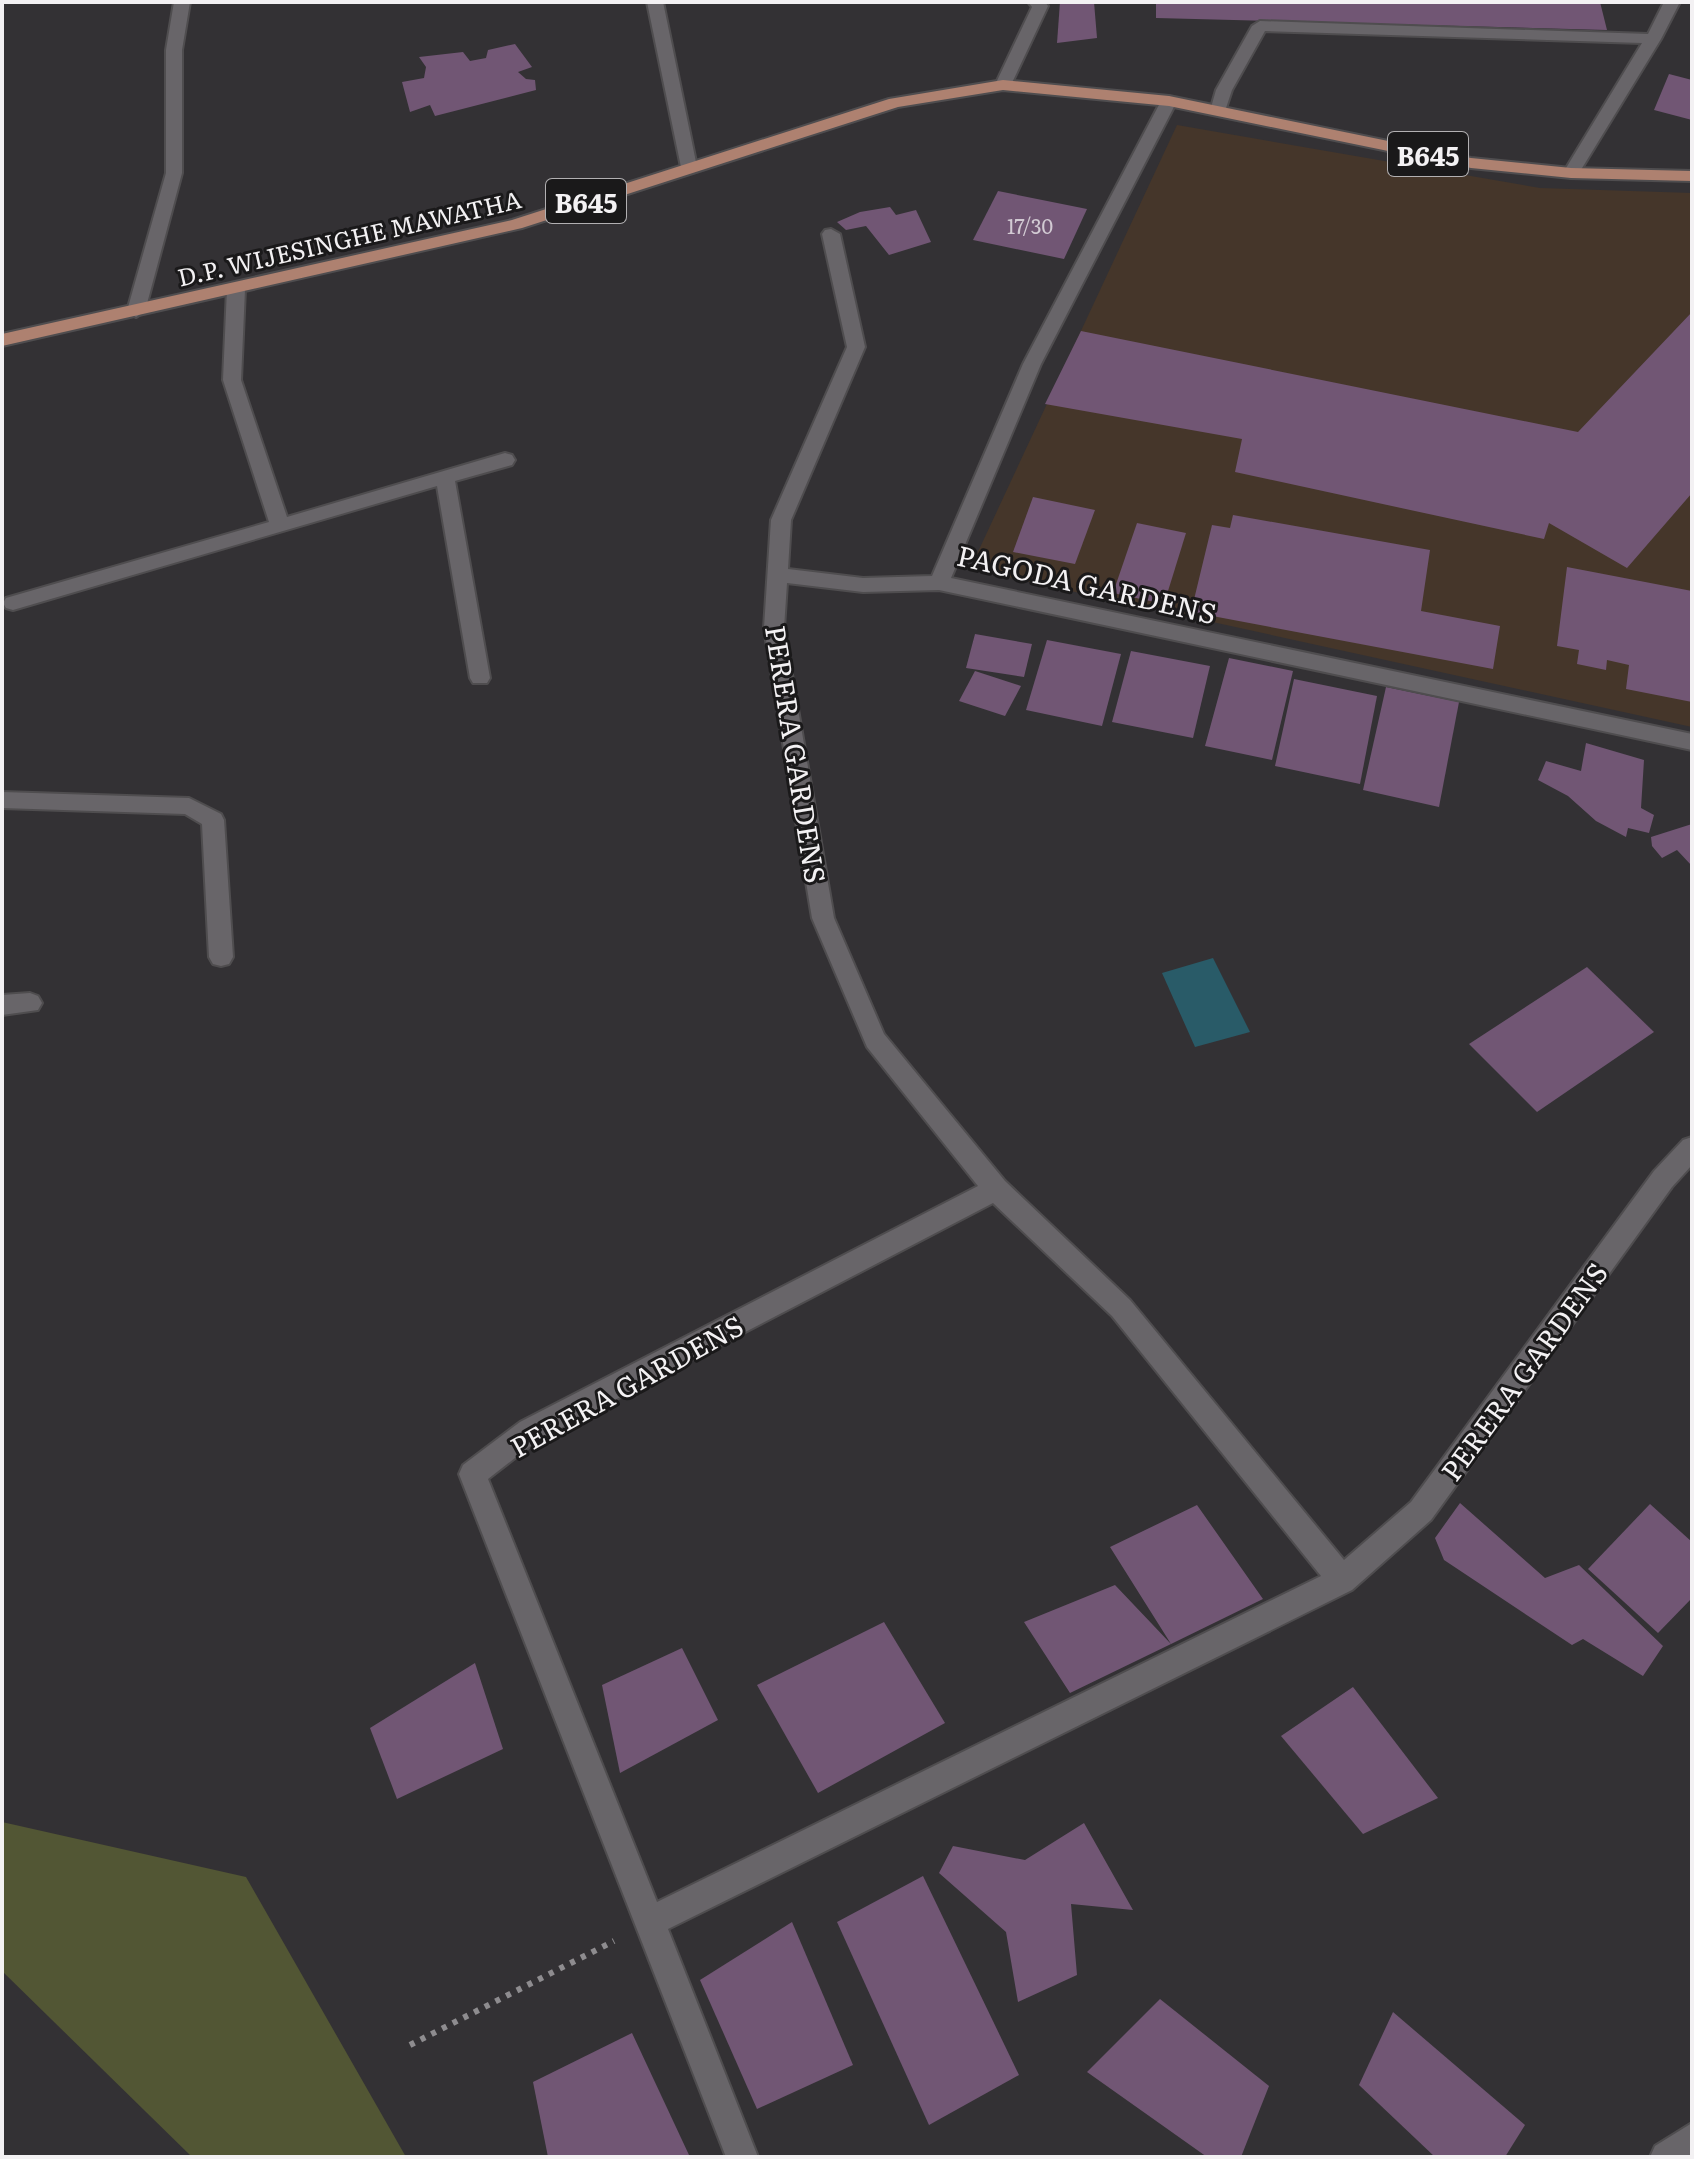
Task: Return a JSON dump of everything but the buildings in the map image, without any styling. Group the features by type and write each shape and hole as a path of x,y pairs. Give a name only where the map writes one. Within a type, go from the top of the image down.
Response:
{"main road":[{"name":"D.P. WIJESINGHE MAWATHA","path":"2,340 516,224 895,102 1003,85 1169,101 1471,163 1571,173 1692,176"}],"street":[{"path":"136,311 174,173 174,50 182,2"},
{"path":"655,2 689,167"},
{"path":"1003,85 1040,6 1036,2"},
{"path":"1571,173 1653,39 1672,2"},
{"path":"1218,111 1224,90 1260,26 1653,39"},
{"name":"PAGODA GARDENS","path":"1169,101 1032,364 939,583 1692,742"},
{"name":"PERERA GARDENS","path":"831,234 856,347 781,520 774,628 823,918 875,1040 996,1189 1121,1308 1342,1580"},
{"path":"236,289 232,380 280,526"},
{"path":"13,603 505,460"},
{"path":"445,477 480,678"},
{"path":"777,575 863,585 939,583"},
{"path":"2,800 189,806 213,820 221,957"},
{"path":"2,1005 30,1003"},
{"name":"PERERA GARDENS","path":"650,1922 1342,1580 1421,1511 1663,1179 1692,1148"},
{"name":"PERERA GARDENS","path":"742,2157 473,1474 529,1431 996,1189"},
{"path":"1666,2157 1692,2139"}],"path":[{"path":"410,2045 650,1922"}],"shaded area":[{"path":"1177,125 1540,188 1692,193 1692,727 970,569"}],"green space":[{"path":"2,1822 246,1877 406,2157 192,2157 2,1971"}],"water":[{"path":"1213,958 1250,1032 1195,1047 1162,973"}]}
